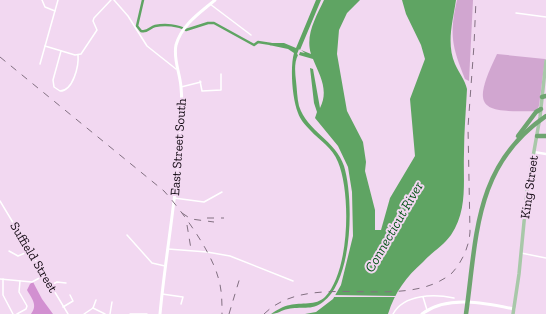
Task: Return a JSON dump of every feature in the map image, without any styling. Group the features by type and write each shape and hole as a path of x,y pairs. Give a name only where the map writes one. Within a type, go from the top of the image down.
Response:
{"highway":[{"path":"468,314 483,204 491,179 508,150 535,114 541,109"},
{"path":"508,150 527,130 546,119"},
{"path":"468,314 483,214 491,187 512,150 528,133 546,119"},
{"path":"537,136 546,135"}],"main road":[{"name":"East Street South","path":"160,314 180,144 181,87 175,51 180,36 189,22 196,14 215,0"},
{"name":"King Street","path":"514,312 527,192 544,96 546,61"},
{"path":"422,314 427,310 446,304 465,303 514,312"}],"street":[{"path":"42,0 46,7 56,11"},
{"path":"40,64 58,0"},
{"path":"45,46 78,55 83,52 96,32 94,18 112,0 126,13 148,48 178,70"},
{"path":"210,4 251,35"},
{"path":"516,13 546,17"},
{"path":"62,51 53,80 54,87 60,91 65,90 70,86 78,61 78,55"},
{"path":"181,87 200,81 203,92 221,90 221,74"},
{"path":"534,152 546,154"},
{"path":"174,198 204,202 222,192"},
{"name":"Suffield Street","path":"0,201 68,314"},
{"path":"127,235 153,263 165,266"},
{"path":"167,249 210,253 230,257 293,281"},
{"path":"9,251 18,256 30,252"},
{"path":"521,253 546,258"},
{"path":"0,279 34,281 45,276"},
{"path":"3,280 3,295 13,314"},
{"path":"18,314 26,309 27,306 19,292 20,281"},
{"path":"51,285 57,282 66,283"},
{"path":"162,294 183,297 181,304"},
{"path":"63,307 73,300 70,295"},
{"path":"393,314 400,305 423,297 436,295 454,298"},
{"path":"423,297 427,310"},
{"path":"84,314 93,308 96,300"},
{"path":"110,314 112,302"},
{"path":"93,308 105,314"},
{"path":"130,314 147,314"}],"shaded area":[{"path":"457,0 473,0 469,81 465,79 457,58 453,40 453,22"},
{"path":"497,54 545,59 539,106 536,111 502,111 485,104 483,96 484,86"},
{"path":"33,282 42,299 53,314 31,314 34,305 27,290"}],"water":[{"path":"316,0 321,0 297,54 295,71 298,100 303,115 335,150 344,166 349,198 350,218 348,238 340,276 333,291 323,302 315,306 306,308 292,308 271,314 285,306 313,303 325,297 333,285 344,251 346,231 345,193 338,162 329,148 308,128 299,115 294,99 292,83 294,53 288,49 269,45 271,43 284,43 296,48"},
{"name":"Connecticut River","path":"324,0 360,0 347,13 339,30 337,54 347,111 363,142 366,162 365,171 375,210 375,230 381,230 390,198 415,156 410,99 425,59 421,45 406,14 402,0 456,0 451,32 451,48 455,64 467,89 464,137 464,196 460,216 451,235 445,242 406,279 394,299 388,314 305,314 316,312 333,299 341,285 353,236 352,192 348,167 338,146 315,118 317,112 314,103 310,68 313,69 320,108 324,95 321,77 313,59 299,55 300,52 305,53 301,50 311,54 309,40 310,33"}],"pier":[{"path":"332,295 397,296 397,297 332,297"}],"waterway":[{"path":"143,0 137,26 141,31 147,31 159,25 171,25 186,30 208,23 214,23 254,45 258,42 271,44"}],"railway":[{"path":"264,314 284,301 306,294 331,292 383,292 409,290 432,285 452,273 459,264 467,249 470,232 468,127 476,0"},
{"path":"0,57 164,191 187,220 209,255 219,282 222,296 222,314"},
{"path":"182,213 191,219 214,222"},
{"path":"207,218 224,218"},
{"path":"187,225 191,249"},
{"path":"229,314 241,274"}]}
